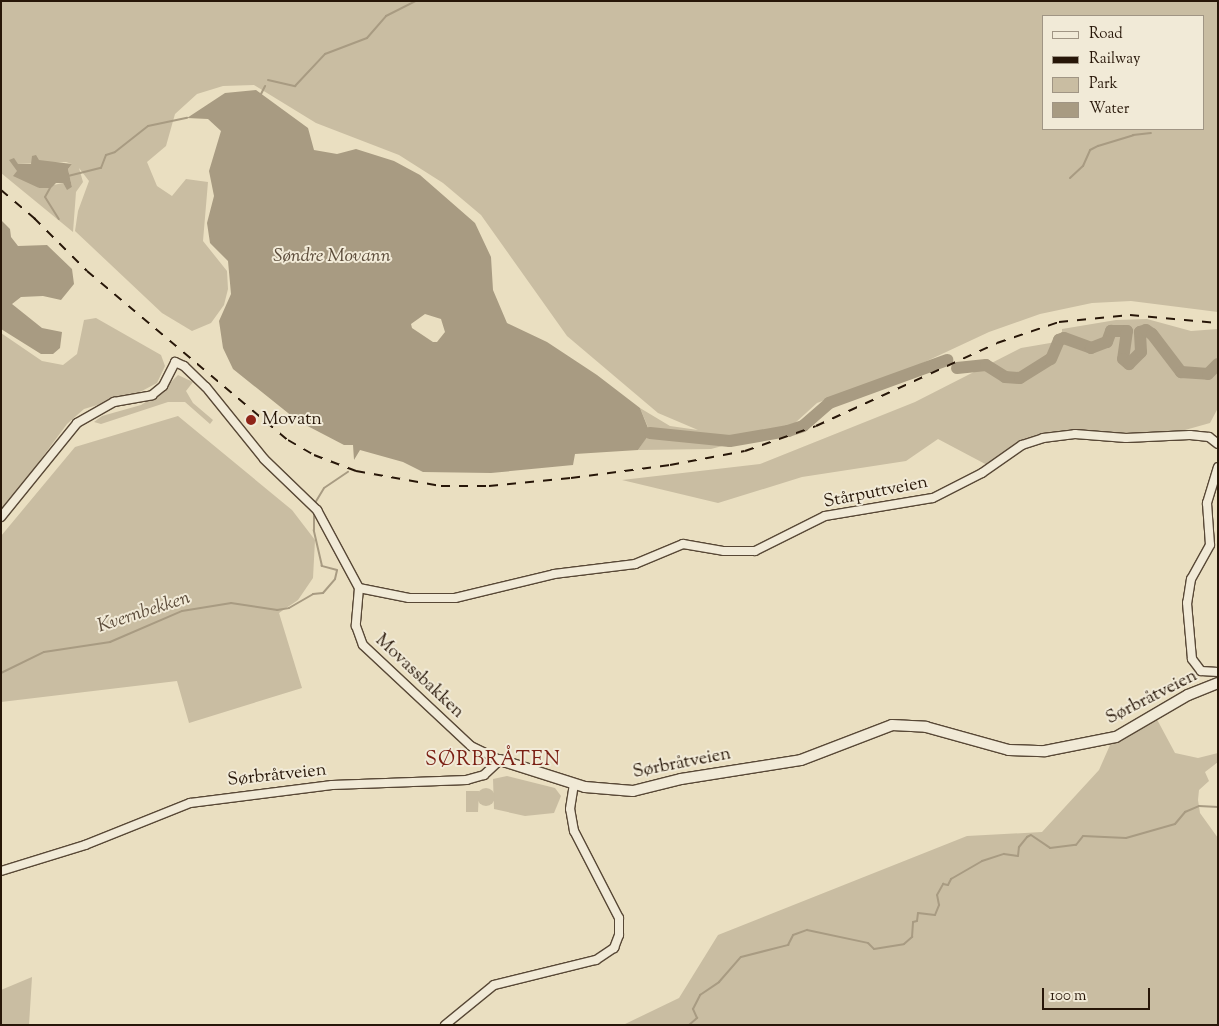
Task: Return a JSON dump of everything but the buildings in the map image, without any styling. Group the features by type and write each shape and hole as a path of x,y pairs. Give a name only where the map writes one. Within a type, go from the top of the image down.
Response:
{"street":[{"path":"1,517 76,423 114,402 157,392 175,362 200,380 256,451 315,508 359,588"},
{"name":"Stårputtveien","path":"359,588 409,598 455,598 559,573 635,564 683,544 724,551 755,551 825,516 933,498 982,473 1022,445 1043,438 1075,434 1126,438 1190,435 1209,437 1218,444"},
{"path":"1218,467 1207,503 1210,545 1191,579 1187,603 1192,659 1201,670 1218,672"},
{"name":"Movassbakken","path":"359,588 356,626 363,645 471,746 500,760"},
{"name":"Sørbråtveien","path":"1,871 85,845 190,803 332,785 467,780 484,775 500,760 574,784 616,790 648,789 681,779 801,760 892,725 926,727 1009,750 1061,749 1116,737 1188,695 1218,683"},
{"path":"445,1025 494,985 596,960 614,948 619,918 574,832 570,809 574,784"}],"green space":[{"path":"1,1 1218,1 1218,312 1131,301 1092,303 1040,314 989,332 914,367 817,403 795,423 759,436 748,435 756,437 711,449 638,450 650,432 640,408 670,426 698,430 658,413 567,336 481,215 443,183 399,155 316,123 254,85 223,86 197,94 175,114 166,146 147,162 157,186 172,196 186,179 208,182 203,241 227,271 228,289 224,305 211,323 192,331 162,313 75,231 78,211 89,181 79,168 83,182 76,192 73,232 1,173","holes":["66,162 72,164 68,169 72,187 67,189 63,183 39,188 17,171 18,164"]},
{"path":"96,318 161,355 165,366 157,383 138,393 84,409 67,424 1,513 1,333 42,361 63,365 77,354 84,320"},
{"path":"1147,319 1191,331 1218,329 1218,408 1210,423 1185,430 1130,436 1075,432 1030,438 1013,445 989,466 938,439 906,461 802,477 718,503 622,480 760,464 915,402 1021,348 1062,341 1062,329 1116,320"},
{"path":"178,375 193,382 186,391 193,403 213,420 210,424 185,402 168,402 101,424 94,422 102,416 141,405 160,393"},
{"path":"178,416 292,510 315,540 313,578 298,600 279,613 302,688 189,723 177,681 1,702 1,536 75,447"},
{"path":"1153,712 1175,753 1198,758 1218,753 1218,762 1205,772 1209,781 1199,790 1198,800 1200,813 1218,838 1218,1025 623,1025 679,998 718,935 967,836 1042,832 1099,770 1114,736"},
{"path":"507,776 555,788 561,796 554,813 525,816 494,809 493,779"},
{"path":"486,788 492,791 495,797 492,803 486,806 480,803 477,797 480,791"},
{"path":"466,791 479,791 478,812 466,812"},
{"path":"32,977 29,1025 1,1025 1,990"}],"water":[{"name":"Søndre Movann","path":"256,90 308,128 314,150 337,154 356,149 394,161 420,175 475,223 491,257 493,290 507,323 547,342 597,375 640,408 650,433 638,450 575,454 573,465 491,473 423,472 403,462 360,450 354,460 353,445 344,445 298,421 233,369 223,348 219,321 231,294 228,261 210,243 207,223 214,196 209,171 221,131 208,119 187,118 225,93","holes":["425,314 441,319 445,332 437,342 433,342 412,328 411,324"]},
{"path":"36,155 39,160 72,164 68,169 72,187 67,190 63,183 56,183 51,188 39,188 13,176 17,171 9,160 14,158 18,164 31,164 32,156"},
{"path":"1,220 10,229 11,237 18,246 47,245 72,269 74,284 61,300 43,296 21,297 12,304 42,328 62,332 60,348 53,354 41,354 1,329"}],"waterway":[{"path":"268,80 295,86 325,54 367,38 386,16 415,1"},
{"path":"261,94 265,86"},
{"path":"68,176 101,168 106,155 115,152 148,126 187,118"},
{"path":"1070,178 1083,166 1090,150 1133,135 1151,133"},
{"path":"50,188 45,197 59,219"},
{"path":"1107,342 1111,331 1127,331 1123,359 1129,364 1141,352 1140,332 1146,330 1152,334 1181,372 1208,374 1218,364"},
{"path":"957,368 986,365 1005,377 1020,378 1051,359 1059,340 1064,338 1091,348 1107,342"},
{"path":"650,433 730,441 788,431 803,426 829,403 947,360"},
{"name":"Kvernbekken","path":"315,503 324,488 348,472"},
{"name":"Kvernbekken","path":"1,673 44,652 110,642 182,611 231,603 277,610 289,608 313,594 323,593 335,579 337,570 322,566 314,530 314,510"},
{"path":"689,1025 697,1018 693,1009 700,995 719,982 741,957 788,945 793,935 807,930 868,943 874,949 904,944 912,937 913,922 917,921 918,913 935,915 939,905 937,895 943,884 948,885 951,879 982,861 1004,854 1018,856 1019,847 1031,835 1050,848 1076,845 1083,836 1126,838 1175,824 1185,812 1199,806 1218,807"}],"railway":[{"path":"1,190 40,223"},
{"path":"34,218 87,271 288,440 314,455 356,471 441,486 489,486 571,478 670,465 745,451 816,426 997,343 1059,322 1130,315 1218,323"}],"place":[{"name":"Movatn","path":"251,420"}],"district":[{"name":"SØRBRÅTEN","path":"493,760"}]}
